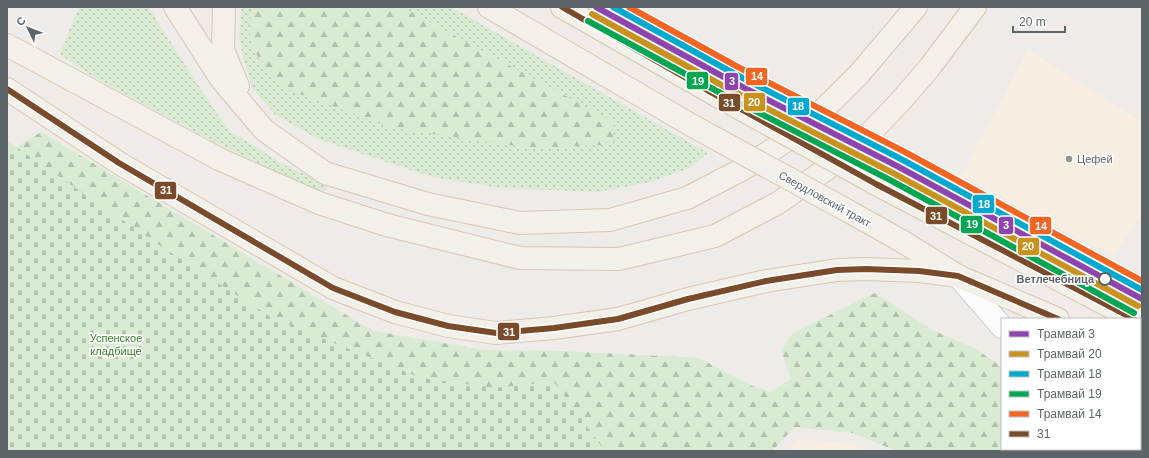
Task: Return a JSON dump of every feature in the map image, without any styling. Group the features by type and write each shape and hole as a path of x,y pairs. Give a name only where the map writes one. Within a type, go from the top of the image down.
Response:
{"main road":[{"path":"175,7 221,79 264,130 325,173 428,204 520,223 610,220 687,198 743,169 799,132 860,73 916,7"},
{"path":"224,7 223,50 240,93 264,130"},
{"name":"Свердловский тракт","path":"489,7 691,125 900,240 958,276 1056,318"},
{"path":"562,7 876,184 1132,318"},
{"path":"7,45 219,159 319,203 387,225 520,258 619,259 715,236 778,203 838,161 869,134 899,103 925,73 976,7"},
{"name":"Свердловский тракт","path":"7,89 119,163 333,288 395,312 448,326 496,333 554,328 618,319 688,299 766,281 837,270 866,269 919,271 958,276"},
{"path":"958,276 1001,327"}],"shaded area":[{"path":"1028,50 1142,122 1142,213 1113,257 961,176"},
{"path":"798,439 852,444 867,451 788,451"}],"green space":[{"path":"79,7 148,7 211,105 230,131 284,165 321,181 328,186 326,190 318,191 212,141 87,73 60,54"},
{"path":"242,7 451,7 708,153 689,168 650,182 597,192 501,188 432,177 318,139 274,114 252,87 243,57 239,36"},
{"path":"255,7 402,7 610,120 616,129 612,138 603,145 531,148 393,128 284,88 263,65 252,47 248,22"},
{"path":"41,132 373,331 485,350 563,351 699,358 750,385 770,392 791,379 781,350 793,333 875,293 932,330 976,349 1001,366 1001,446 999,451 897,451 852,433 795,427 772,451 270,451 7,153"},
{"name":"Успенское кладбище","path":"7,141 159,245 274,319 421,378 494,388 554,382 605,451 7,451"}],"tram line":[{"name":"3","path":"596,7 731,81 897,166 1142,299"},
{"name":"18","path":"613,7 735,74 901,159 1142,290"},
{"name":"14","path":"629,7 738,67 905,152 1142,281"},
{"name":"20","path":"592,14 727,88 893,173 1138,306"},
{"name":"19","path":"588,21 724,95 890,180 1134,313"}],"transit line":[{"name":"31","path":"562,7 876,184 1132,318"},
{"name":"31","path":"7,89 119,163 333,288 395,312 448,326 496,333 554,328 618,319 688,299 766,281 837,270 866,269 919,271 958,276 1056,318"}],"place":[{"name":"Цефей","path":"1069,159"},
{"name":"Ветлечебница","path":"1105,279"}]}
